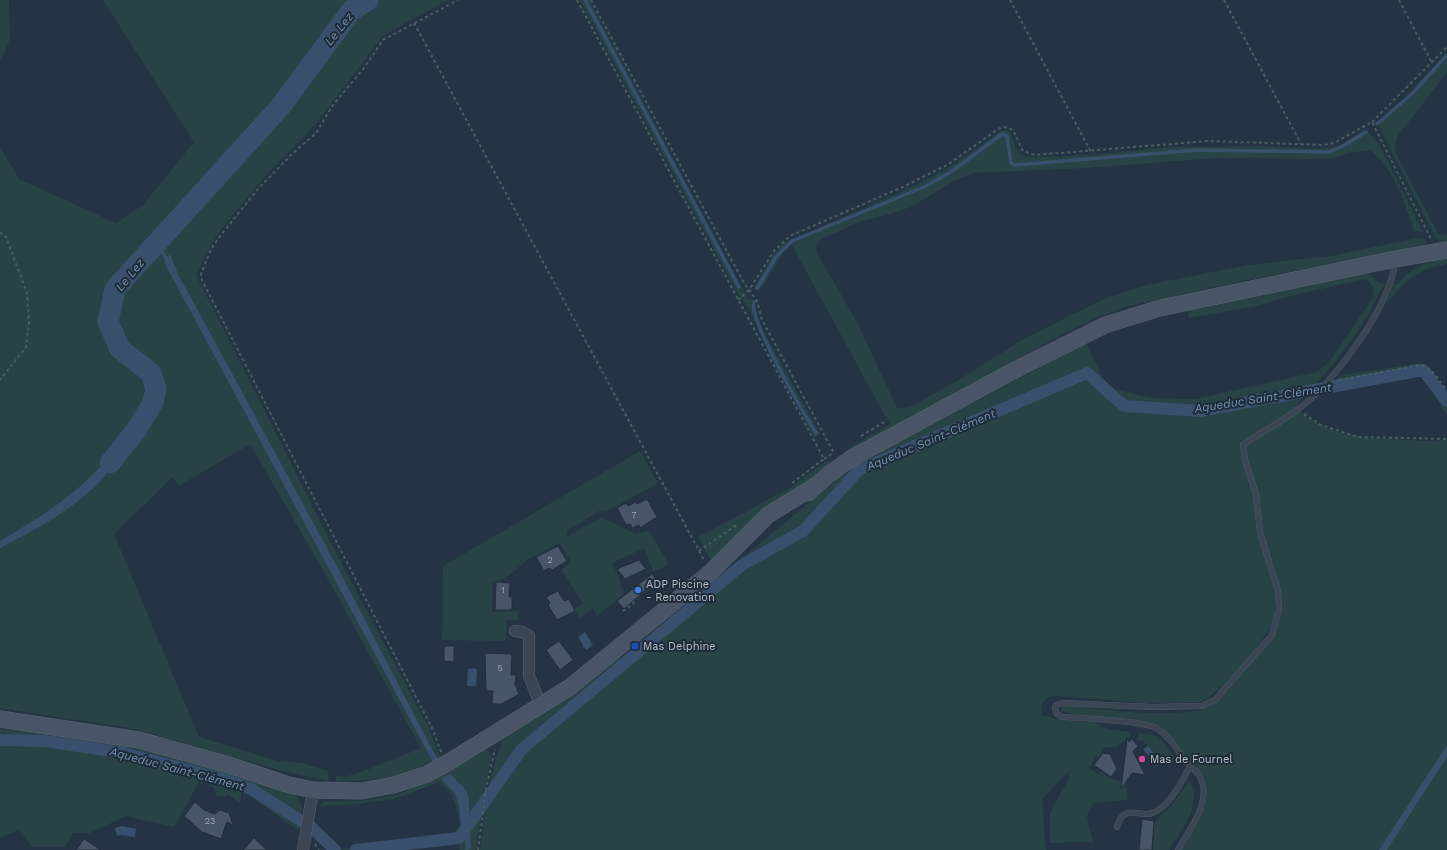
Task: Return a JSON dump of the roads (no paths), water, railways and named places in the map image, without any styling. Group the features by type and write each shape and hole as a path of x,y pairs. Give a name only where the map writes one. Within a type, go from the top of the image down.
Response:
{"street":[{"path":"0,719 139,740 282,783 313,790 349,792 377,789 427,774 541,706 590,672 711,572 767,530 815,486 841,465 1017,369 1105,325 1160,308 1395,259 1442,251"},
{"path":"515,632 522,632 529,636 529,676 541,706"},
{"path":"303,850 313,790"}],"lane":[{"path":"1178,850 1203,802 1200,778 1171,741 1156,728 1133,723 1062,717 1057,714 1055,708 1059,703 1202,706 1215,700 1272,635 1278,618 1278,591 1260,532 1256,495 1242,448 1243,445 1258,433 1298,410 1343,364 1374,315 1389,285 1395,267 1395,259"},
{"path":"1117,827 1120,817 1126,813 1150,814 1162,808 1173,795 1190,766"}],"water":[{"path":"170,254 178,274 341,574 439,761 434,764 164,262"},
{"path":"123,439 129,442 102,479 80,500 54,518 0,548 0,541 35,520 82,485 97,471"},
{"path":"585,632 593,645 586,650 584,647 583,648 583,645 578,637"},
{"path":"474,668 477,670 476,686 467,686 468,669"},
{"path":"1447,745 1447,757 1387,850 1379,850"},
{"path":"1148,746 1162,763 1157,766 1143,749"},
{"path":"450,774 466,790 469,798 469,819 461,830 459,806 455,793 441,779"},
{"path":"469,825 471,849 466,850 464,833"},
{"path":"122,826 136,829 135,837 122,835 117,836 115,828"}],"waterway":[{"name":"Le Lez","path":"110,463 137,429 153,402 156,389 151,373 120,349 108,322 115,289 281,106 351,11 368,0"},
{"path":"585,0 739,287"},
{"path":"1377,124 1413,93 1447,55"},
{"path":"757,288 776,257 792,241 926,186 951,172 1002,134 1007,136 1011,163 1015,165 1197,150 1329,152 1343,146 1366,132"},
{"path":"157,243 169,263"},
{"path":"754,302 754,312 759,327 778,367 816,433"},
{"name":"Aqueduc Saint-Clément","path":"356,850 459,838 522,749 742,565 803,531 859,470 1087,373 1124,406 1200,411 1423,370 1447,401"},
{"name":"Aqueduc Saint-Clément","path":"0,740 45,741 123,753 227,780 251,789 312,828 335,850"},
{"name":"Aqueduc Saint-Clément","path":"465,819 466,833"}],"place":[{"name":"ADP Piscine - Renovation","path":"638,590"},
{"name":"Mas Delphine","path":"635,646"},
{"name":"Mas de Fournel","path":"1142,759"}]}
